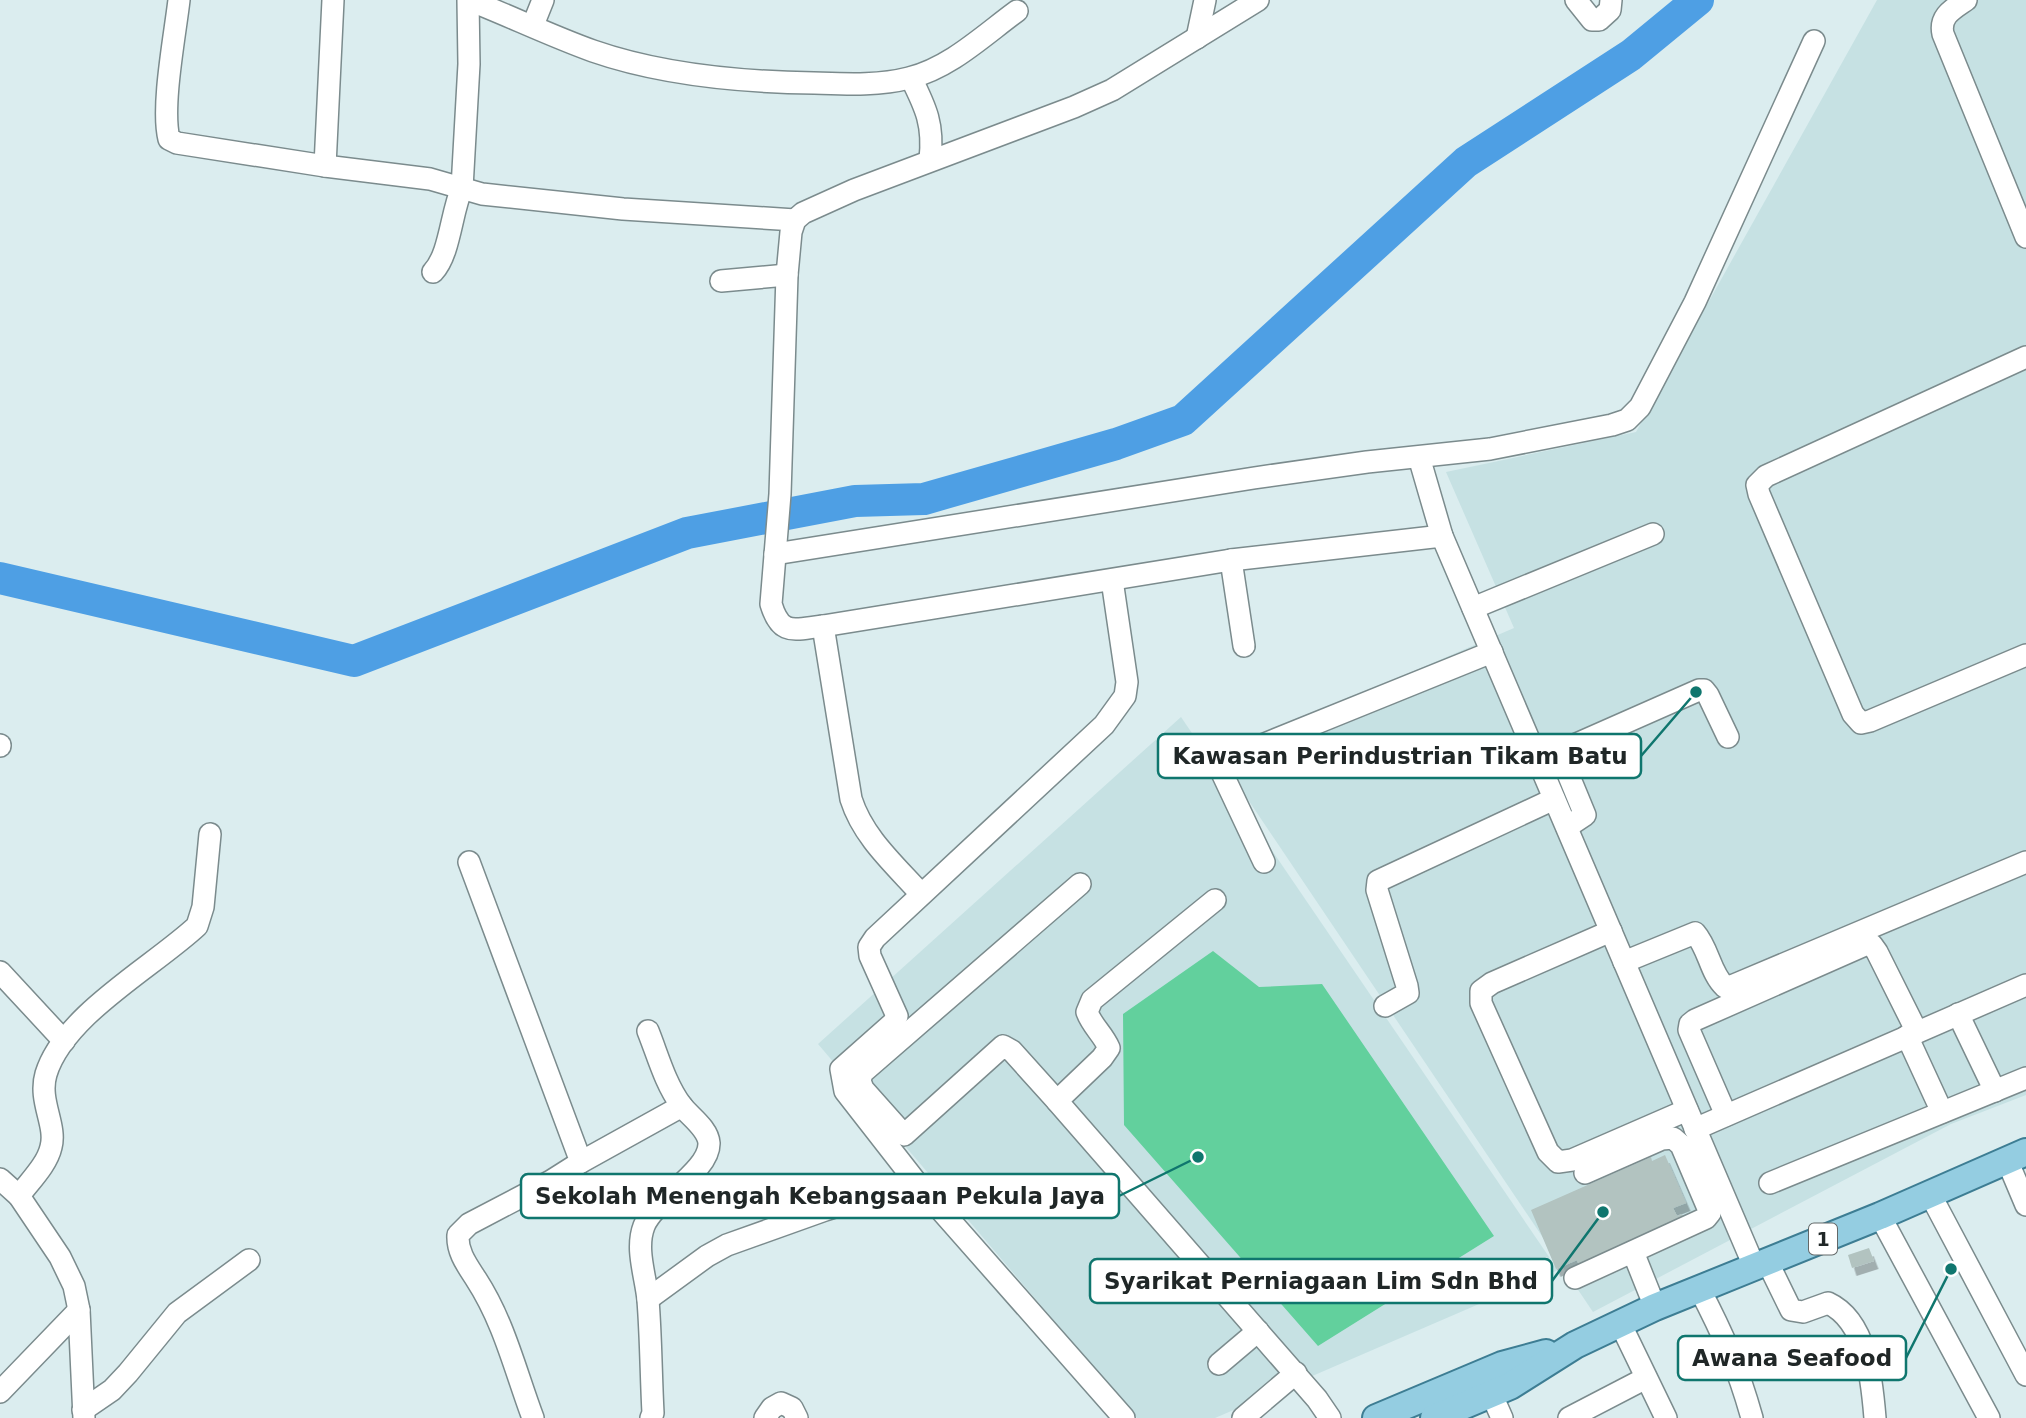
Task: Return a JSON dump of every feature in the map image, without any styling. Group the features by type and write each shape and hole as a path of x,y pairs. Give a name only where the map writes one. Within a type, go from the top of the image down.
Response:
{"main road":[{"name":"1","path":"1442,1416 1510,1386 1575,1345 1655,1307 1880,1216 2017,1156"},
{"name":"1","path":"1376,1418 1502,1365 1575,1345"}],"street":[{"path":"179,0 167,130 169,139 177,143 325,166 430,178 482,194 623,209 795,220"},
{"path":"325,166 333,0"},
{"path":"433,272 441,264 462,188 469,64 469,0 593,51 640,64 771,83 878,83 911,78 939,66 1017,10"},
{"path":"533,25 543,0"},
{"path":"1197,38 1205,0"},
{"path":"1258,0 1112,90 822,204 795,220 791,232 787,275 780,494 771,604 778,623 789,629 823,626 1231,560 1442,536"},
{"path":"1576,0 1592,20 1607,10"},
{"path":"1966,0 1947,14 1941,24 1943,34 2018,198 2026,237"},
{"path":"775,554 1254,478 1489,449 1627,420 1640,408 1695,302 1814,41"},
{"path":"911,78 931,124 930,160"},
{"path":"721,281 787,275"},
{"path":"2026,357 1766,476 1757,485 1853,714 1861,723 2026,655"},
{"path":"1419,457 1442,536 1691,1119 1760,1264 1791,1310 1803,1312 1828,1303 1847,1318 1863,1344 1868,1361 1875,1418"},
{"path":"1473,608 1653,534"},
{"path":"1231,560 1244,646"},
{"path":"1112,580 1127,682 1125,696 1104,725 875,938 869,947 870,956 897,1016 893,1023 841,1069 841,1082 845,1091 916,1182 1124,1418"},
{"path":"823,626 851,799 857,819 872,841 921,894"},
{"path":"1264,862 1221,766 1230,758 1492,652"},
{"path":"1538,761 1699,690 1704,690 1709,695 1728,737"},
{"path":"1559,752 1585,815 1567,827"},
{"path":"1385,1006 1408,993 1408,986 1377,890 1377,881 1554,799"},
{"path":"19,1196 52,1147 43,1092 46,1073 54,1054 92,1011 197,926 203,907 210,834"},
{"path":"469,862 581,1162"},
{"path":"1624,962 1695,933 1720,982 1726,987 2026,862"},
{"path":"1080,884 862,1073 860,1081 863,1090 904,1135 1003,1046 1012,1051 1296,1373 1330,1418"},
{"path":"1057,1101 1109,1048 1087,1012 1093,1000 1215,900"},
{"path":"1611,930 1492,983 1481,991 1481,1003 1548,1152 1558,1162 1572,1160 1691,1119 1726,1115 2026,985"},
{"path":"1726,1115 1689,1030 1690,1024 1865,945 1872,945 1877,952 1942,1112"},
{"path":"0,972 64,1041"},
{"path":"1958,1014 1995,1091"},
{"path":"648,1031 669,1085 709,1140 708,1152 702,1162 653,1210 643,1227 640,1245 648,1299 652,1418"},
{"path":"1770,1183 2026,1078"},
{"path":"533,1418 504,1332 488,1298 462,1256 457,1245 458,1235 470,1224 682,1106"},
{"path":"1575,1278 1706,1219 1710,1213 1681,1144 1673,1138 1662,1139 1585,1173"},
{"path":"2017,1156 2026,1205"},
{"path":"0,1179 19,1196 69,1273 79,1310 83,1414"},
{"path":"648,1299 707,1256 727,1245 825,1210 916,1182"},
{"path":"1930,1194 2026,1375"},
{"path":"1880,1216 1989,1418"},
{"path":"1633,1252 1655,1307"},
{"path":"83,1414 120,1381 177,1313 249,1260"},
{"path":"1699,1288 1723,1333 1737,1367 1752,1418"},
{"path":"0,1392 79,1310"},
{"path":"1620,1323 1666,1418"},
{"path":"1219,1364 1258,1331"},
{"path":"1243,1418 1296,1373"},
{"path":"1569,1418 1646,1378"},
{"path":"1491,1393 1502,1418"},
{"path":"765,1418 772,1408 781,1403 792,1408 797,1418"}],"shaded area":[{"path":"1877,0 2026,0 2026,1095 1951,1124 1593,1312 1218,755 1514,628 1446,472 1636,432"},
{"path":"1181,717 1558,1270 1215,1418 1137,1418 818,1044"}],"green space":[{"path":"1213,951 1259,987 1322,984 1494,1236 1318,1346 1124,1125 1123,1014"}],"building":[{"path":"1665,1155 1686,1203 1673,1208 1677,1216 1682,1214 1687,1225 1581,1271 1577,1260 1556,1269 1531,1210 1651,1157 1652,1161"},
{"path":"1869,1248 1874,1261 1852,1268 1848,1255"}],"waterway":[{"path":"0,578 354,661 687,533 855,501 924,499 1116,444 1183,420 1466,162 1631,55 1698,0"}],"place":[{"name":"Kawasan Perindustrian Tikam Batu","path":"1696,692"},
{"name":"Sekolah Menengah Kebangsaan Pekula Jaya","path":"1198,1157"},
{"name":"Syarikat Perniagaan Lim Sdn Bhd","path":"1603,1212"},
{"name":"Awana Seafood","path":"1951,1269"}]}
